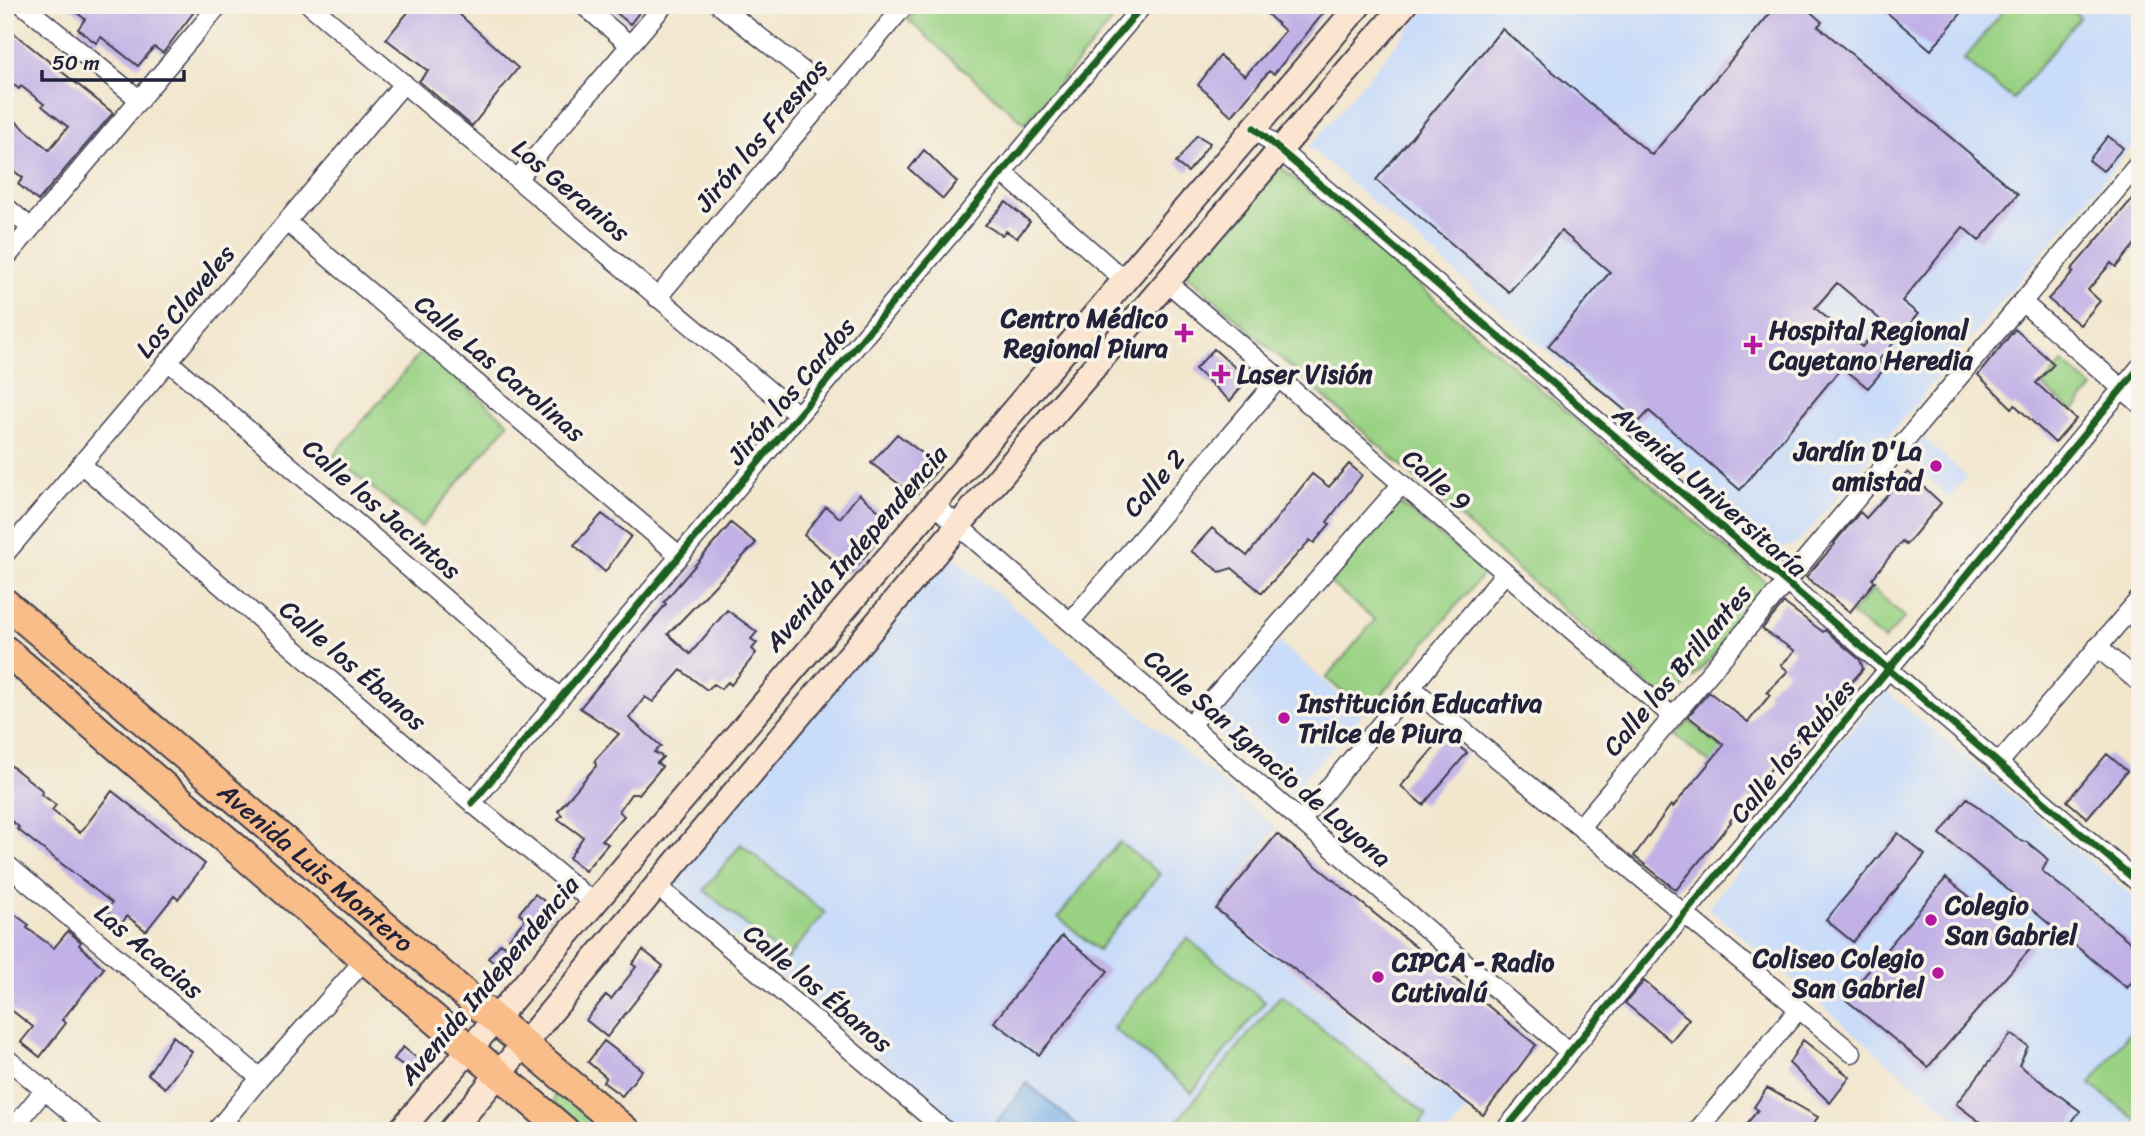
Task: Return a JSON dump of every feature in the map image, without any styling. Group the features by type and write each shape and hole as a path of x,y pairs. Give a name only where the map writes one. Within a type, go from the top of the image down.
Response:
{"main road":[{"name":"Avenida Independencia","path":"400,1131 1359,5"},
{"path":"451,1131 958,526 1404,5"},
{"name":"Avenida Luis Montero","path":"5,603 626,1131"},
{"name":"Avenida Luis Montero","path":"5,650 565,1131"}],"street":[{"path":"23,5 140,100"},
{"path":"5,259 219,5"},
{"name":"Los Geranios","path":"310,5 798,415"},
{"path":"583,5 630,45"},
{"path":"517,178 664,5"},
{"path":"719,5 831,93"},
{"name":"Jirón los Fresnos","path":"657,298 905,5"},
{"name":"Jirón los Cardos","path":"472,803 1143,5"},
{"name":"Los Claveles","path":"5,554 404,83"},
{"name":"Avenida Universitaría","path":"1254,128 2140,884"},
{"name":"Calle los Brillantes","path":"1580,827 2140,162"},
{"path":"1002,172 1124,280"},
{"path":"5,206 31,228"},
{"name":"Calle Las Carolinas","path":"286,222 680,556"},
{"name":"Calle 9","path":"1167,282 1673,717"},
{"path":"2022,302 2140,404"},
{"name":"Calle los Jacintos","path":"168,361 560,698"},
{"name":"Calle los Rubíes","path":"1504,1131 2140,367"},
{"name":"Calle 2","path":"1070,622 1279,378"},
{"name":"Calle los Ébanos","path":"81,464 472,803 593,902"},
{"path":"1190,725 1402,484"},
{"name":"Calle San Ignacio de Loyona","path":"933,504 1569,1052"},
{"path":"1301,821 1505,572"},
{"path":"1998,764 2140,598"},
{"path":"2097,647 2140,682"},
{"path":"1411,687 1852,1053"},
{"name":"Las Acacias","path":"5,863 260,1078"},
{"name":"Calle los Ébanos","path":"657,886 946,1131"},
{"path":"216,1131 366,958"},
{"path":"1697,1131 1799,1009"},
{"path":"5,1057 93,1131"},
{"path":"11,1131 45,1089"}],"shaded area":[{"name":"Hospital Regional Cayetano Heredia","path":"1429,5 2122,5 2140,17 2140,137 1798,544 1778,549 1309,147"},
{"name":"Jardín D'La amistad","path":"1922,436 1967,477 1949,498 1905,456"},
{"path":"944,549 1276,828 1216,909 1468,1109 1451,1131 967,1131 667,882"},
{"name":"Institución Educativa Trilce de Piura","path":"1279,642 1363,714 1291,793 1204,722"},
{"name":"Colegio San Gabriel","path":"1886,691 2140,902 2140,1131 1973,1131 1708,908 1826,757"}],"green space":[{"path":"921,5 1125,6 1025,124 908,20"},
{"path":"2008,5 2065,5 2080,17 2013,99 1964,60"},
{"path":"1278,165 1774,589 1669,704 1184,272"},
{"path":"423,350 509,423 421,527 333,456"},
{"path":"2063,362 2093,388 2073,411 2042,386"},
{"path":"1399,503 1485,572 1367,712 1326,678 1375,620 1330,583"},
{"path":"1873,589 1905,617 1884,640 1851,614"},
{"path":"1689,721 1768,784 1755,800 1676,736"},
{"path":"1119,842 1160,874 1098,950 1058,917"},
{"path":"741,844 825,913 787,959 704,890"},
{"path":"1187,938 1265,1002 1192,1092 1113,1028"},
{"path":"1281,995 1427,1115 1414,1131 1169,1131"},
{"path":"2140,1021 2140,1123 2090,1084"},
{"path":"554,1092 569,1094 613,1131 583,1131 554,1107"}],"water":[{"path":"1027,1083 1084,1131 997,1131 993,1127"}],"building":[{"path":"67,5 199,5 163,53 154,47 138,66 101,37 96,43 78,29 85,19"},
{"path":"414,5 465,5 458,13 518,68 472,126 419,81 428,71 386,39"},
{"path":"607,5 645,5 630,24"},
{"path":"1258,5 1330,5 1274,74 1269,71 1232,116 1198,85 1220,56 1245,76 1285,31"},
{"name":"Hospital Regional Cayetano Heredia","path":"1777,5 1803,5 1822,22 1818,26 2018,194 1979,241 1963,227 1902,301 1918,314 1878,361 1886,367 1868,388 1842,367 1740,490 1649,411 1639,422 1548,346 1610,272 1561,231 1509,292 1376,180 1502,29 1652,155","holes":["1837,283 1883,322 1862,347 1815,308"]},
{"path":"1878,5 1968,5 1931,50"},
{"path":"5,26 113,113 38,201 18,184 23,178 5,164 5,112 49,150 68,127 21,86 19,89 5,78"},
{"path":"1197,135 1210,143 1188,172 1176,163"},
{"path":"2108,136 2123,148 2103,171 2089,160"},
{"path":"924,150 957,182 943,199 909,169"},
{"path":"2140,190 2140,238 2116,267 2111,263 2088,290 2100,301 2080,325 2048,299 2074,272 2071,270"},
{"path":"1006,202 1030,222 1017,238 1006,231 1002,235 985,225"},
{"path":"2015,329 2054,364 2036,383 2076,419 2055,443 2015,405 2012,408 1978,375"},
{"name":"Laser Visión","path":"1214,349 1248,379 1230,401 1195,369"},
{"path":"897,434 940,467 915,496 871,463"},
{"path":"1349,464 1362,475 1327,522 1330,524 1314,543 1310,540 1262,593 1232,568 1220,572 1191,551 1212,528 1247,556 1312,474 1329,487"},
{"path":"1908,472 1941,503 1906,545 1902,541 1850,612 1806,577 1860,512 1866,518"},
{"path":"859,494 885,516 866,538 875,544 850,574 804,535 826,507 840,518"},
{"path":"602,514 631,536 605,572 574,545"},
{"path":"731,523 756,543 668,634 690,654 727,610 757,632 751,639 757,643 752,649 756,653 731,685 728,682 721,689 714,684 707,690 681,670 653,702 645,697 629,718 661,746 654,752 663,757 657,763 662,767 639,794 631,794 619,811 624,816 602,840 608,844 585,871 569,858 583,837 558,819 562,815 558,811 596,766 595,760 619,734 580,708"},
{"path":"1784,603 1823,632 1825,630 1860,660 1863,669 1829,708 1827,706 1810,732 1807,730 1787,753 1785,751 1676,890 1634,856 1671,805 1673,807 1724,745 1688,716 1709,692 1748,722 1770,695 1767,692 1788,671 1781,665 1795,651 1762,629"},
{"path":"1445,735 1467,753 1423,805 1401,786"},
{"path":"2107,754 2127,771 2087,818 2067,801"},
{"path":"5,761 43,791 41,794 56,805 52,810 80,833 112,791 205,864 178,899 174,896 146,931 127,916 122,923 106,911 112,903 17,829 19,827 5,816"},
{"path":"1967,798 2043,855 2048,860 2042,871 2140,950 2140,972 2127,988 1940,834"},
{"path":"1898,833 1925,855 1853,942 1826,920"},
{"name":"CIPCA - Radio Cutivalú","path":"1277,834 1536,1045 1483,1115 1216,909"},
{"name":"Coliseo Colegio San Gabriel","path":"1946,878 2032,947 1928,1067 1845,999"},
{"path":"535,894 556,910 522,951 509,939 525,919 519,913"},
{"path":"5,907 54,948 68,931 104,968 62,1020 66,1023 40,1057 21,1042 33,1027 10,1009 5,1009"},
{"path":"1062,936 1108,971 1039,1055 994,1022"},
{"path":"501,943 514,953 501,968 488,958"},
{"path":"643,950 663,966 607,1037 586,1020 606,995 611,999 636,967 632,964"},
{"path":"1644,981 1689,1019 1671,1041 1625,1003"},
{"path":"2011,1034 2028,1046 2019,1065 2080,1111 2065,1131 1992,1131 1956,1104"},
{"path":"173,1036 192,1052 165,1088 148,1074"},
{"path":"1803,1040 1850,1077 1830,1103 1789,1063"},
{"path":"604,1041 642,1070 622,1096 603,1082 606,1077 588,1062"},
{"path":"403,1047 423,1063 414,1073 394,1059"},
{"path":"1767,1088 1818,1117 1808,1131 1741,1131 1758,1110 1754,1107"}],"cycle path":[{"path":"472,803 1143,5"},
{"path":"1254,128 2140,884"},
{"path":"1504,1131 2140,367"}],"place":[{"name":"Centro Médico Regional Piura","path":"1184,333"},
{"name":"Hospital Regional Cayetano Heredia","path":"1753,345"},
{"name":"Laser Visión","path":"1221,374"},
{"name":"Jardín D'La amistad","path":"1936,466"},
{"name":"Institución Educativa Trilce de Piura","path":"1284,718"},
{"name":"Colegio San Gabriel","path":"1931,920"},
{"name":"Coliseo Colegio San Gabriel","path":"1938,973"},
{"name":"CIPCA - Radio Cutivalú","path":"1378,977"}]}
